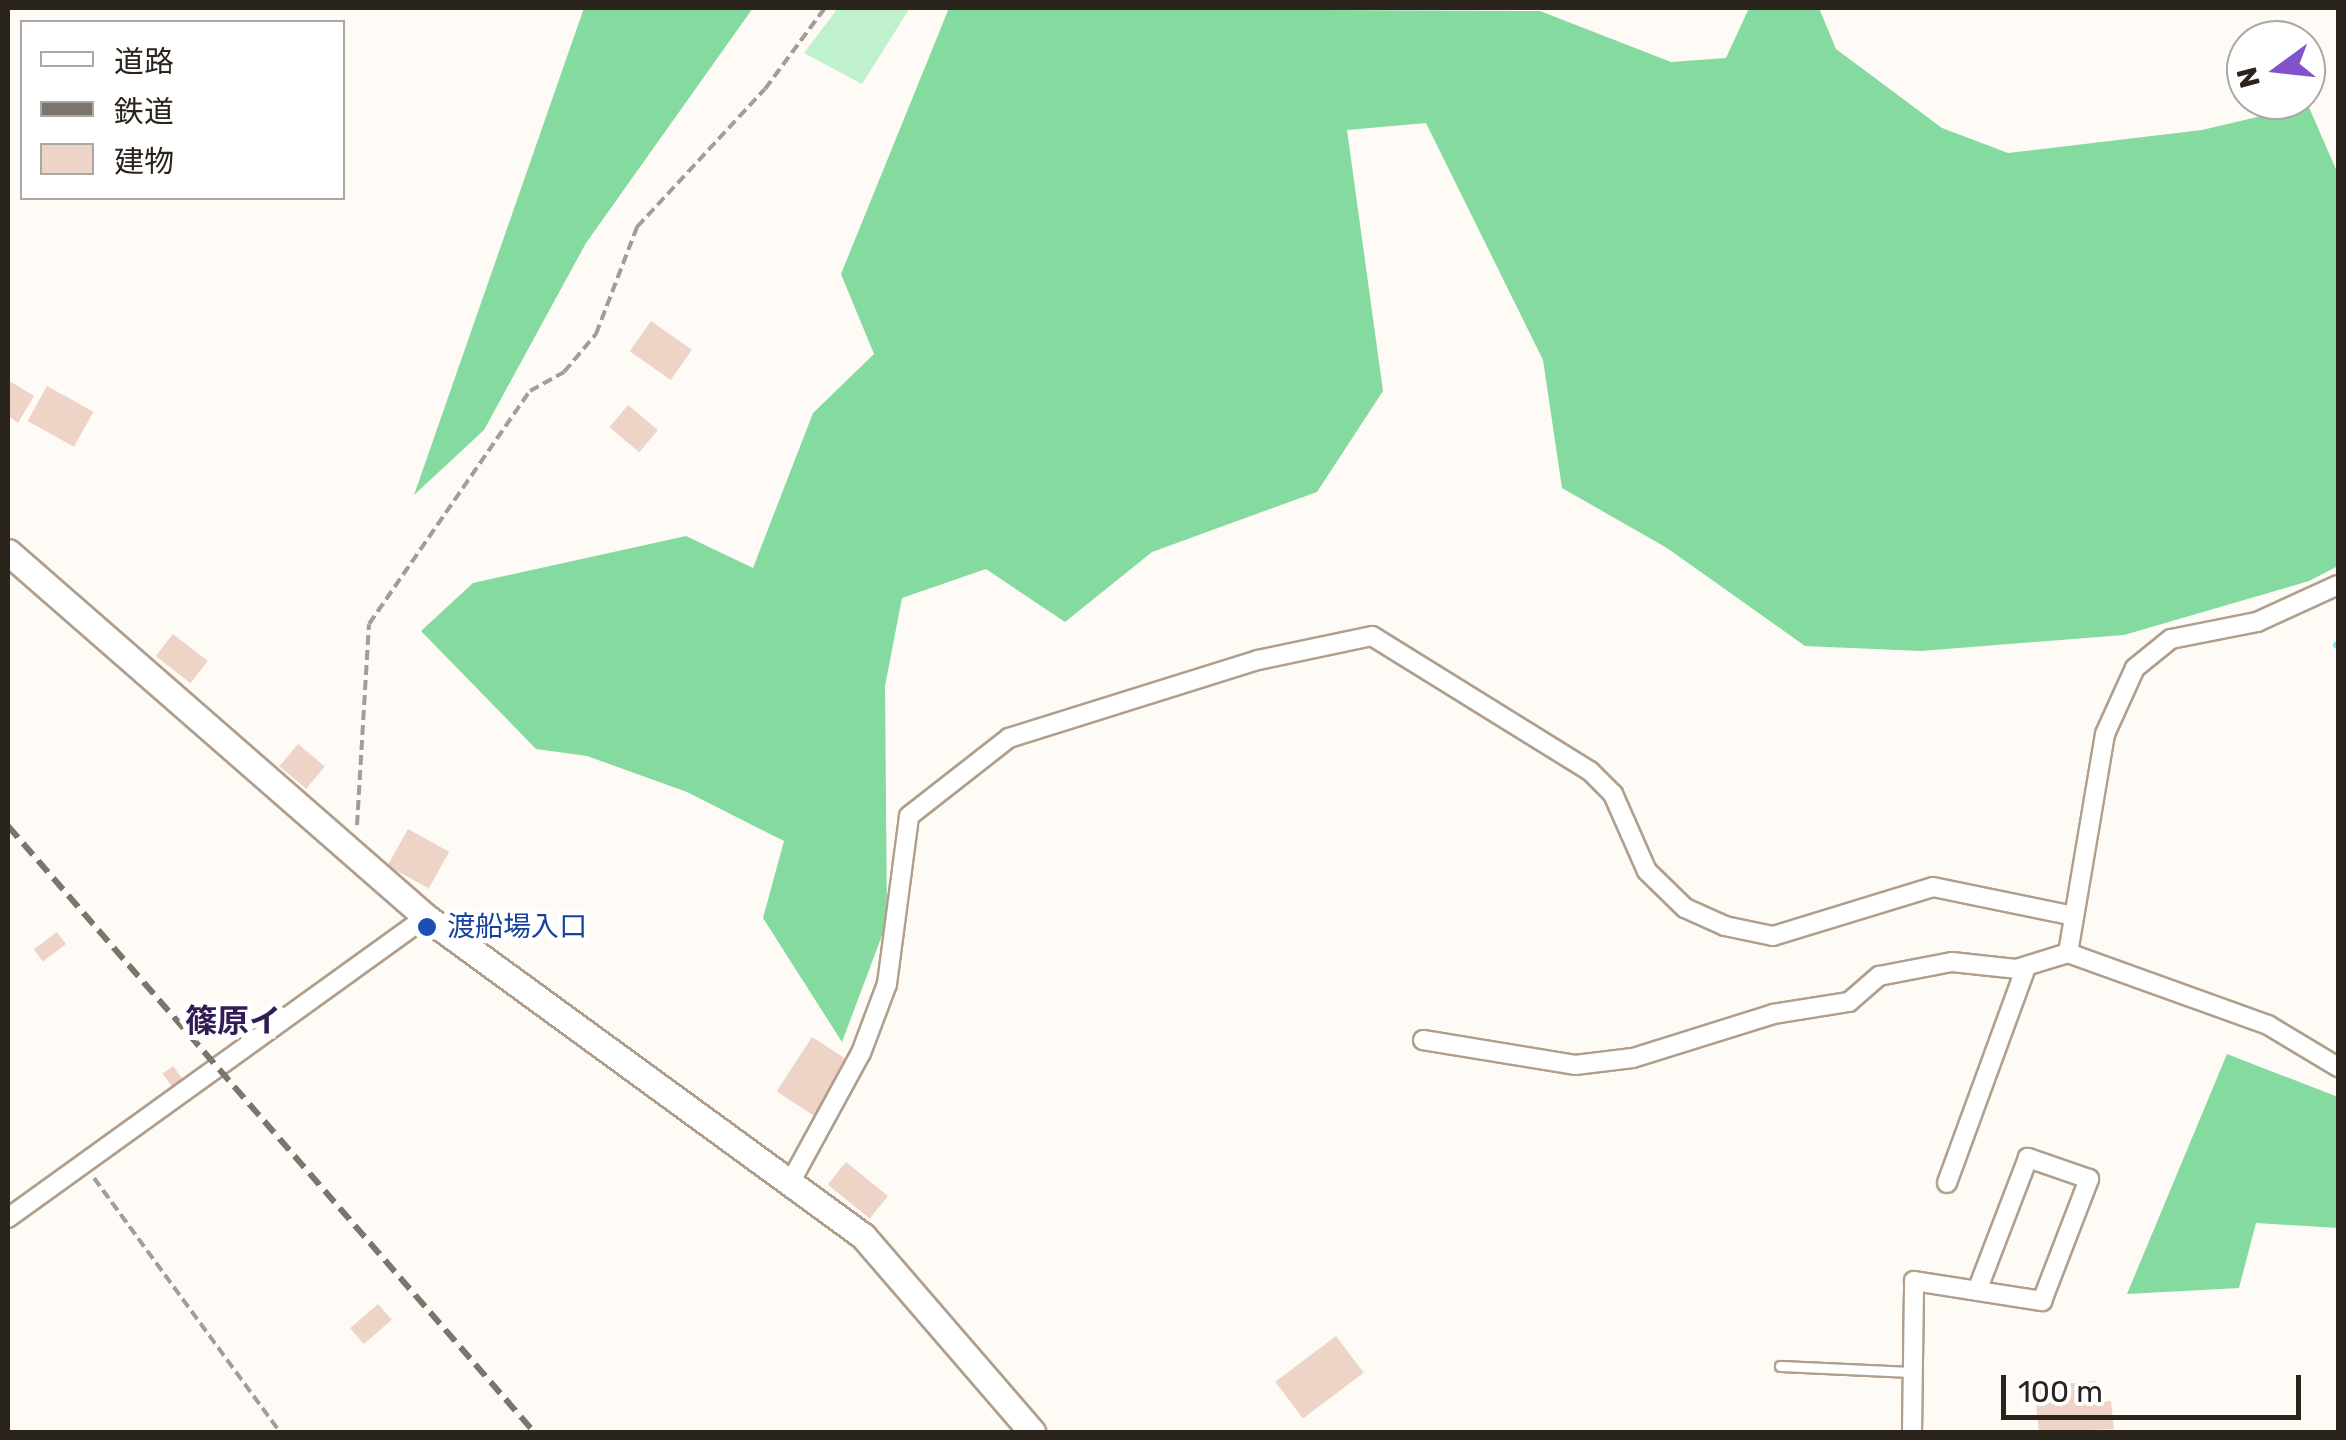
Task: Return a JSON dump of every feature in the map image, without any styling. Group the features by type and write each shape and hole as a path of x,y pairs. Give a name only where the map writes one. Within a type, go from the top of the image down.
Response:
{"street":[{"path":"8,552 426,916 863,1236 1032,1432"},
{"path":"2068,953 2105,734 2135,668 2171,639 2257,622 2338,585"},
{"path":"790,1183 861,1053 887,984 909,816 1009,738 1258,660 1372,636 1476,695 1590,771 1614,794 1647,871 1685,908 1725,926 1773,936 1933,888 2074,916"},
{"path":"8,1218 426,916"},
{"path":"1423,1040 1575,1064 1633,1058 1772,1014 1849,1002 1879,976 1952,962 2026,966 2068,953 2268,1025 2338,1068"},
{"path":"1946,1183 2026,966"},
{"path":"1912,1432 1914,1281 1977,1291 2042,1301 2089,1179 2028,1158 1977,1291"}],"lane":[{"path":"1780,1366 1913,1372"}],"path":[{"path":"355,855 369,624 530,391 564,372 596,334 637,227 766,89 826,8"},
{"path":"83,1164 280,1432"}],"green space":[{"path":"584,8 753,8 586,243 484,430 414,495"},
{"path":"838,8 910,8 862,84 804,53"},
{"path":"949,8 1540,11 1671,62 1726,58 1749,8 1819,8 1836,49 1942,128 2008,153 2202,130 2244,120 2315,120 2338,174 2338,566 2309,581 2124,635 1921,651 1805,646 1667,548 1562,488 1543,360 1426,123 1347,130 1383,391 1317,492 1152,552 1065,622 986,569 902,598 885,686 887,922 842,1042 763,918 784,841 687,792 587,756 536,749 421,631 473,583 686,536 753,568 813,413 874,354 841,274"},
{"path":"2227,1054 2338,1097 2338,1228 2256,1223 2239,1288 2127,1294"}],"building":[{"path":"651,321 692,350 671,380 630,351"},
{"path":"8,380 34,396 18,423 8,416"},
{"path":"47,386 93,412 74,447 28,421"},
{"path":"628,405 658,430 639,452 609,427"},
{"path":"173,634 208,661 190,683 156,656"},
{"path":"298,744 325,766 306,789 279,766"},
{"path":"408,829 449,852 429,889 388,866"},
{"path":"57,932 66,944 43,961 34,949"},
{"path":"812,1037 850,1062 814,1116 777,1092"},
{"path":"173,1066 187,1085 177,1093 162,1074"},
{"path":"846,1162 888,1196 870,1219 828,1185"},
{"path":"378,1304 392,1320 364,1344 350,1328"},
{"path":"1336,1336 1364,1373 1303,1418 1275,1382"},
{"path":"2096,1381 2098,1402 2111,1401 2114,1429 2039,1432 2034,1387"}],"railway":[{"path":"8,826 534,1432"}],"place":[{"name":"渡船場入口","path":"427,927"}],"district":[{"name":"篠原イ","path":"233,1021"}]}
